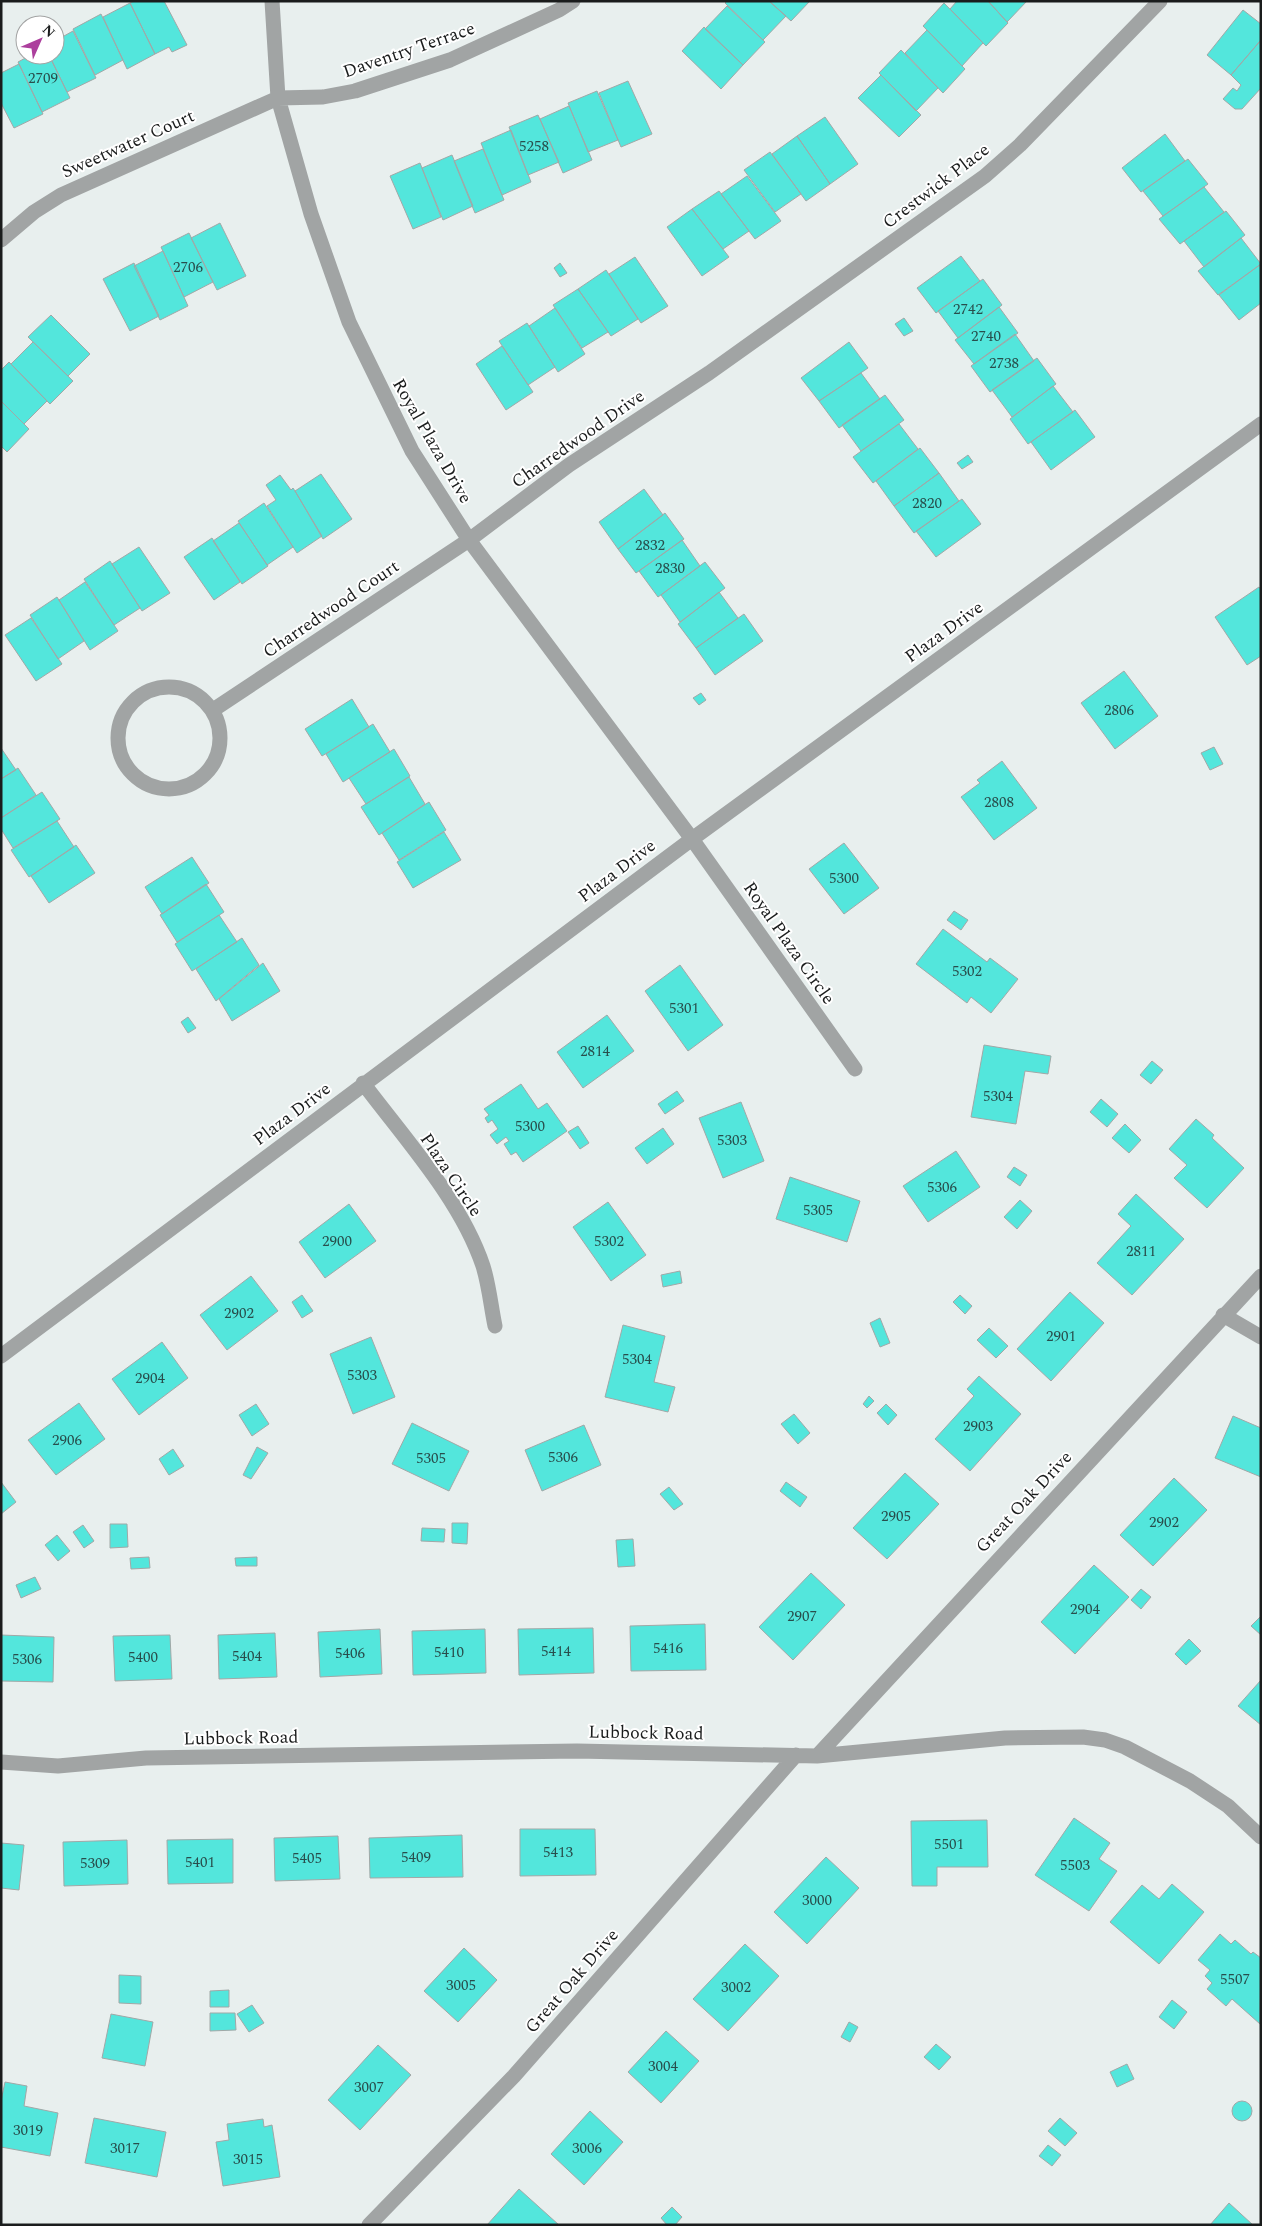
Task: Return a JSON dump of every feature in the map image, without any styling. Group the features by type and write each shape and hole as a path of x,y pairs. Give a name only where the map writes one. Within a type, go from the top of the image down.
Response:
{"street":[{"name":"Royal Plaza Drive","path":"272,1 278,98 311,214 349,322 412,451 469,540 692,839"},
{"name":"Daventry Terrace","path":"278,98 323,97 355,91 450,60 559,10 573,1"},
{"name":"Crestwick Place","path":"709,373 985,176 1020,145 1160,1"},
{"name":"Sweetwater Court","path":"1,240 34,212 61,195 278,98"},
{"name":"Charredwood Drive","path":"469,540 569,465 709,373"},
{"name":"Plaza Drive","path":"1,1356 692,839 1261,424"},
{"name":"Charredwood Court","path":"213,710 469,540"},
{"path":"173,686 194,692 213,710 221,740 213,766 201,780 173,790 146,785 131,774 122,761 117,736 124,712 134,700 154,688 173,686"},
{"name":"Royal Plaza Circle","path":"692,839 855,1069"},
{"name":"Plaza Circle","path":"363,1084 448,1197 483,1266 495,1326"},
{"name":"Great Oak Drive","path":"816,1756 1261,1276"},
{"path":"1224,1315 1261,1337"},
{"name":"Lubbock Road","path":"1,1762 58,1766 146,1758 577,1751 816,1756 1005,1738 1084,1737 1105,1740 1125,1747 1190,1781 1228,1806 1261,1837"},
{"name":"Great Oak Drive","path":"370,2225 514,2076 796,1755"}],"building":[{"path":"134,1 164,1 187,45 172,52 169,47 155,54 130,3"},
{"path":"727,1 769,1 786,16 763,40 725,3"},
{"path":"769,1 810,1 791,21"},
{"path":"957,1 988,1 1008,23 986,46 950,9"},
{"path":"988,1 1027,1 1007,22"},
{"path":"130,3 155,54 127,69 103,17"},
{"path":"944,3 983,43 962,66 923,26"},
{"path":"727,6 765,42 743,65 705,29"},
{"path":"1243,10 1261,24 1261,40 1231,75 1207,55"},
{"path":"101,14 123,60 95,75 73,29"},
{"path":"704,27 743,65 721,89 682,51"},
{"path":"927,30 965,69 943,93 905,53"},
{"path":"73,31 96,78 67,92 54,65 65,65 65,35"},
{"path":"1261,40 1261,88 1242,109 1235,109 1223,99 1233,88 1237,91 1241,85 1231,75"},
{"path":"901,50 938,88 916,111 879,73"},
{"path":"19,65 54,65 70,98 42,112"},
{"path":"19,65 43,114 14,128 1,103 1,73"},
{"path":"881,75 921,115 899,137 858,98"},
{"path":"628,81 652,134 621,147 599,93"},
{"path":"597,91 618,140 588,152 568,103"},
{"path":"569,106 592,160 563,173 540,119"},
{"path":"538,115 559,162 528,175 509,127"},
{"path":"825,117 858,164 830,184 797,136"},
{"path":"511,130 531,182 502,195 481,143"},
{"path":"1165,134 1185,161 1141,192 1122,168"},
{"path":"797,136 830,184 806,201 772,154"},
{"path":"483,149 504,200 475,213 454,161"},
{"path":"770,152 801,194 775,212 744,170"},
{"path":"452,155 473,206 443,220 422,168"},
{"path":"1188,159 1208,184 1163,216 1143,191"},
{"path":"420,163 441,217 413,229 390,176"},
{"path":"747,176 781,221 755,239 721,194"},
{"path":"1204,187 1224,212 1180,244 1159,219"},
{"path":"719,191 749,231 723,249 692,209"},
{"path":"692,209 729,257 702,276 667,227"},
{"path":"1226,211 1245,235 1204,267 1184,241"},
{"path":"220,223 246,276 217,290 191,238"},
{"path":"189,233 213,282 184,297 161,247"},
{"path":"1241,238 1261,264 1218,295 1198,271"},
{"path":"163,251 188,306 160,320 134,266"},
{"path":"961,256 980,281 936,313 917,288"},
{"path":"635,257 668,306 641,323 609,274"},
{"path":"134,263 159,316 130,331 103,279"},
{"path":"560,263 567,273 560,277 554,268"},
{"path":"1261,264 1261,303 1239,320 1219,295"},
{"path":"606,270 638,319 611,336 578,289"},
{"path":"983,279 1002,305 958,338 938,311"},
{"path":"578,289 608,332 582,348 553,305"},
{"path":"999,307 1018,333 974,364 955,340"},
{"path":"555,308 585,354 558,372 529,326"},
{"path":"51,315 90,354 68,376 28,337"},
{"path":"904,318 913,331 904,336 895,324"},
{"path":"527,323 555,367 528,385 499,341"},
{"path":"1015,334 1034,361 990,392 971,366"},
{"path":"33,342 73,381 50,404 11,364"},
{"path":"849,342 868,368 819,401 801,378"},
{"path":"502,346 533,392 506,410 476,364"},
{"path":"1037,358 1056,384 1012,417 992,390"},
{"path":"9,362 47,401 24,424 1,401 1,370"},
{"path":"861,373 880,399 839,428 819,401"},
{"path":"1053,386 1073,412 1028,444 1010,419"},
{"path":"885,395 904,420 861,451 842,425"},
{"path":"1,401 29,429 7,452 1,446"},
{"path":"1075,410 1095,437 1051,470 1031,442"},
{"path":"899,424 918,449 873,483 853,457"},
{"path":"920,448 939,473 894,506 876,481"},
{"path":"968,455 973,462 962,469 957,463"},
{"path":"939,473 959,501 914,533 894,506"},
{"path":"321,474 352,519 323,539 295,491"},
{"path":"280,475 291,490 293,488 322,536 297,553 267,506 276,500 266,485"},
{"path":"644,489 663,515 618,549 599,522"},
{"path":"962,499 981,524 936,557 916,531"},
{"path":"264,503 293,547 267,565 238,521"},
{"path":"665,513 684,539 636,573 618,549"},
{"path":"239,523 268,566 242,584 213,541"},
{"path":"212,538 240,582 214,600 184,557"},
{"path":"682,540 700,566 658,597 639,571"},
{"path":"139,547 170,593 142,611 112,564"},
{"path":"110,561 140,608 114,625 84,579"},
{"path":"705,562 725,588 680,622 661,595"},
{"path":"85,582 118,631 90,650 59,600"},
{"path":"1259,587 1261,590 1261,656 1247,665 1215,617"},
{"path":"719,592 738,618 696,648 678,624"},
{"path":"57,597 84,641 58,659 30,615"},
{"path":"744,614 763,641 715,675 696,648"},
{"path":"31,618 62,664 36,681 5,635"},
{"path":"1124,671 1158,716 1115,749 1081,703"},
{"path":"701,693 706,700 699,705 693,698"},
{"path":"352,699 369,727 322,756 305,729"},
{"path":"373,724 390,752 343,782 326,754"},
{"path":"1214,747 1223,764 1210,770 1201,753"},
{"path":"1,748 16,770 1,779"},
{"path":"394,749 410,776 366,804 349,778"},
{"path":"1002,761 1037,808 994,840 961,797 980,783 977,780"},
{"path":"18,768 36,795 1,818 1,779"},
{"path":"409,777 425,804 379,835 361,807"},
{"path":"42,792 60,819 13,848 1,829 1,818"},
{"path":"429,802 446,830 399,860 382,833"},
{"path":"57,821 74,847 29,877 11,850"},
{"path":"444,832 461,860 413,888 397,862"},
{"path":"844,843 879,888 844,914 809,869"},
{"path":"76,845 95,873 49,903 31,876"},
{"path":"192,857 209,883 162,914 145,887"},
{"path":"206,884 224,912 177,942 160,915"},
{"path":"954,911 968,920 961,930 947,920"},
{"path":"219,915 237,942 192,971 175,944"},
{"path":"943,929 987,962 990,958 1018,979 991,1013 971,997 967,1003 916,964"},
{"path":"242,938 259,965 216,1001 196,969"},
{"path":"263,963 280,991 232,1021 219,999"},
{"path":"680,965 723,1025 688,1051 645,991"},
{"path":"607,1015 634,1051 583,1088 557,1052"},
{"path":"188,1017 196,1028 188,1033 181,1022"},
{"path":"984,1045 1051,1056 1048,1074 1025,1071 1016,1124 971,1117"},
{"path":"1152,1061 1163,1070 1151,1084 1140,1075"},
{"path":"521,1084 538,1109 547,1103 567,1131 523,1162 516,1152 511,1155 504,1144 509,1141 506,1137 497,1144 490,1135 498,1129 492,1120 488,1123 485,1118 489,1115 484,1109"},
{"path":"677,1091 684,1101 665,1114 658,1104"},
{"path":"1101,1099 1118,1114 1107,1127 1090,1112"},
{"path":"741,1102 764,1161 723,1178 699,1118"},
{"path":"1196,1119 1214,1135 1212,1138 1244,1168 1207,1208 1174,1178 1187,1165 1169,1149"},
{"path":"1125,1124 1141,1140 1129,1153 1112,1138"},
{"path":"578,1126 589,1143 580,1149 568,1132"},
{"path":"663,1128 674,1144 647,1164 635,1148"},
{"path":"956,1151 980,1187 928,1222 903,1186"},
{"path":"1014,1167 1027,1175 1020,1186 1007,1177"},
{"path":"790,1177 860,1201 847,1242 776,1219"},
{"path":"1136,1194 1184,1239 1132,1295 1097,1263 1131,1226 1118,1214"},
{"path":"1020,1200 1032,1211 1017,1229 1004,1217"},
{"path":"608,1202 646,1255 611,1281 573,1227"},
{"path":"349,1204 376,1241 325,1278 299,1242"},
{"path":"680,1271 682,1283 663,1287 661,1275"},
{"path":"251,1276 278,1311 227,1350 200,1315"},
{"path":"1070,1292 1104,1323 1051,1381 1017,1349"},
{"path":"302,1295 313,1311 302,1318 292,1302"},
{"path":"960,1295 972,1306 965,1314 953,1302"},
{"path":"880,1318 890,1343 880,1347 870,1323"},
{"path":"623,1325 665,1336 654,1382 675,1387 668,1412 605,1397"},
{"path":"989,1328 1008,1346 996,1358 977,1340"},
{"path":"371,1337 395,1397 353,1414 330,1354"},
{"path":"162,1342 188,1378 139,1415 112,1379"},
{"path":"979,1376 1021,1414 970,1471 935,1439 974,1396 967,1389"},
{"path":"869,1396 874,1401 867,1408 863,1404"},
{"path":"79,1403 105,1439 56,1475 28,1440"},
{"path":"256,1404 269,1424 252,1436 239,1415"},
{"path":"886,1404 897,1415 888,1425 877,1413"},
{"path":"794,1414 810,1433 798,1444 781,1424"},
{"path":"1233,1416 1261,1428 1261,1477 1215,1458"},
{"path":"412,1423 469,1451 449,1491 392,1464"},
{"path":"584,1425 601,1465 542,1491 525,1450"},
{"path":"257,1447 268,1453 251,1479 243,1475"},
{"path":"173,1449 184,1466 169,1475 159,1459"},
{"path":"905,1473 939,1504 887,1559 853,1528"},
{"path":"1174,1478 1207,1510 1153,1566 1120,1535"},
{"path":"1,1482 16,1502 1,1514"},
{"path":"786,1482 807,1497 800,1507 780,1491"},
{"path":"669,1487 683,1504 674,1510 660,1494"},
{"path":"452,1523 468,1523 467,1544 452,1543"},
{"path":"110,1524 127,1524 128,1547 110,1548"},
{"path":"83,1525 94,1541 84,1548 73,1532"},
{"path":"422,1528 445,1529 444,1542 421,1541"},
{"path":"57,1535 70,1551 58,1561 45,1545"},
{"path":"633,1539 635,1566 618,1567 616,1540"},
{"path":"149,1557 150,1568 131,1569 130,1558"},
{"path":"257,1557 257,1566 236,1566 235,1558"},
{"path":"1094,1565 1129,1597 1075,1654 1041,1622"},
{"path":"811,1573 845,1605 793,1660 759,1627"},
{"path":"35,1577 41,1589 21,1598 16,1585"},
{"path":"1141,1589 1151,1597 1141,1609 1131,1600"},
{"path":"1261,1616 1261,1635 1251,1626"},
{"path":"705,1624 706,1670 631,1671 630,1626"},
{"path":"593,1628 594,1673 519,1675 518,1629"},
{"path":"380,1629 382,1674 320,1677 318,1632"},
{"path":"485,1629 486,1673 413,1675 412,1631"},
{"path":"275,1633 277,1677 219,1679 218,1635"},
{"path":"1,1635 54,1637 53,1682 1,1681"},
{"path":"170,1635 172,1679 115,1681 113,1636"},
{"path":"1189,1639 1201,1651 1186,1665 1175,1654"},
{"path":"1261,1680 1261,1725 1238,1706"},
{"path":"1074,1818 1110,1843 1099,1859 1117,1871 1089,1911 1035,1875"},
{"path":"987,1820 988,1867 937,1867 937,1886 912,1886 911,1821"},
{"path":"520,1829 595,1829 596,1875 520,1876"},
{"path":"462,1835 463,1877 370,1878 369,1838"},
{"path":"338,1836 340,1879 275,1881 274,1838"},
{"path":"233,1839 233,1883 168,1884 167,1840"},
{"path":"127,1840 128,1884 64,1886 63,1842"},
{"path":"1,1843 24,1845 19,1890 1,1888"},
{"path":"826,1857 859,1888 807,1944 774,1912"},
{"path":"1172,1884 1204,1912 1159,1964 1110,1922 1142,1885 1159,1899"},
{"path":"1220,1934 1231,1944 1235,1940 1251,1954 1253,1952 1261,1958 1260,2024 1232,1999 1226,2006 1207,1989 1212,1983 1205,1976 1210,1970 1198,1960"},
{"path":"745,1944 779,1976 728,2031 693,1999"},
{"path":"464,1948 497,1980 458,2022 424,1991"},
{"path":"119,1975 141,1976 141,2004 119,2003"},
{"path":"229,1990 229,2007 210,2007 210,1991"},
{"path":"1172,2000 1187,2012 1174,2029 1159,2017"},
{"path":"252,2005 264,2023 249,2032 237,2014"},
{"path":"210,2013 235,2013 236,2030 210,2031"},
{"path":"111,2014 153,2022 145,2066 102,2058"},
{"path":"849,2022 858,2027 850,2042 841,2037"},
{"path":"666,2031 699,2061 661,2103 628,2072"},
{"path":"936,2044 951,2057 939,2070 924,2057"},
{"path":"378,2045 411,2075 360,2130 328,2100"},
{"path":"1127,2064 1134,2079 1117,2087 1110,2072"},
{"path":"5,2082 27,2086 24,2106 58,2113 50,2156 1,2147 1,2101"},
{"path":"1242,2101 1249,2104 1252,2111 1249,2118 1242,2121 1235,2118 1232,2111 1235,2104"},
{"path":"590,2111 623,2142 584,2185 551,2154"},
{"path":"94,2118 166,2132 157,2177 85,2163"},
{"path":"1060,2118 1077,2133 1065,2146 1048,2131"},
{"path":"263,2119 264,2127 272,2125 280,2177 223,2186 216,2142 229,2140 227,2124"},
{"path":"1048,2145 1061,2155 1052,2166 1039,2156"},
{"path":"519,2189 559,2225 487,2225"},
{"path":"1229,2203 1253,2225 1210,2225"},
{"path":"672,2207 682,2217 675,2225 667,2225 661,2218"}]}
